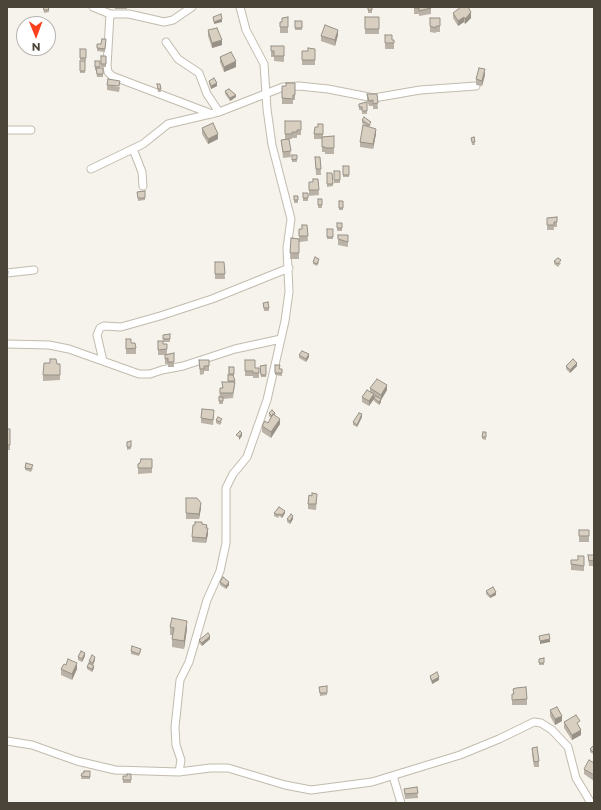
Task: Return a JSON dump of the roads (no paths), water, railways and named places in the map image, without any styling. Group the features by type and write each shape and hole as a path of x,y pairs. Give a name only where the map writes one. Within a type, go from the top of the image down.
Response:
{"street":[{"path":"93,7 159,22 169,22 192,7"},
{"path":"179,772 181,760 176,745 176,727 180,680 189,662 203,613 220,571 226,528 226,488 233,474 244,463 267,400 290,292 287,248 291,219 272,145 267,109 264,64 246,30 240,7"},
{"path":"112,11 107,66 108,72 112,76 215,113"},
{"path":"166,42 178,59 199,73 215,113"},
{"path":"91,169 133,149 168,124 215,113 253,100 266,92 283,87 299,86 328,89 374,98 420,90 476,86"},
{"path":"7,130 31,130"},
{"path":"133,149 142,172 143,186"},
{"path":"104,361 97,335 100,328 104,326 121,327 160,316 212,299 289,268"},
{"path":"7,273 34,270"},
{"path":"7,344 49,345 70,349 139,374 150,374 183,366 235,349 281,339"},
{"path":"7,741 32,745 77,762 104,769 179,772 210,768 228,768 285,785 311,790 361,784 393,776 470,752 530,723 542,723 561,737 568,746 576,778 591,803"},
{"path":"393,776 401,803"}]}
